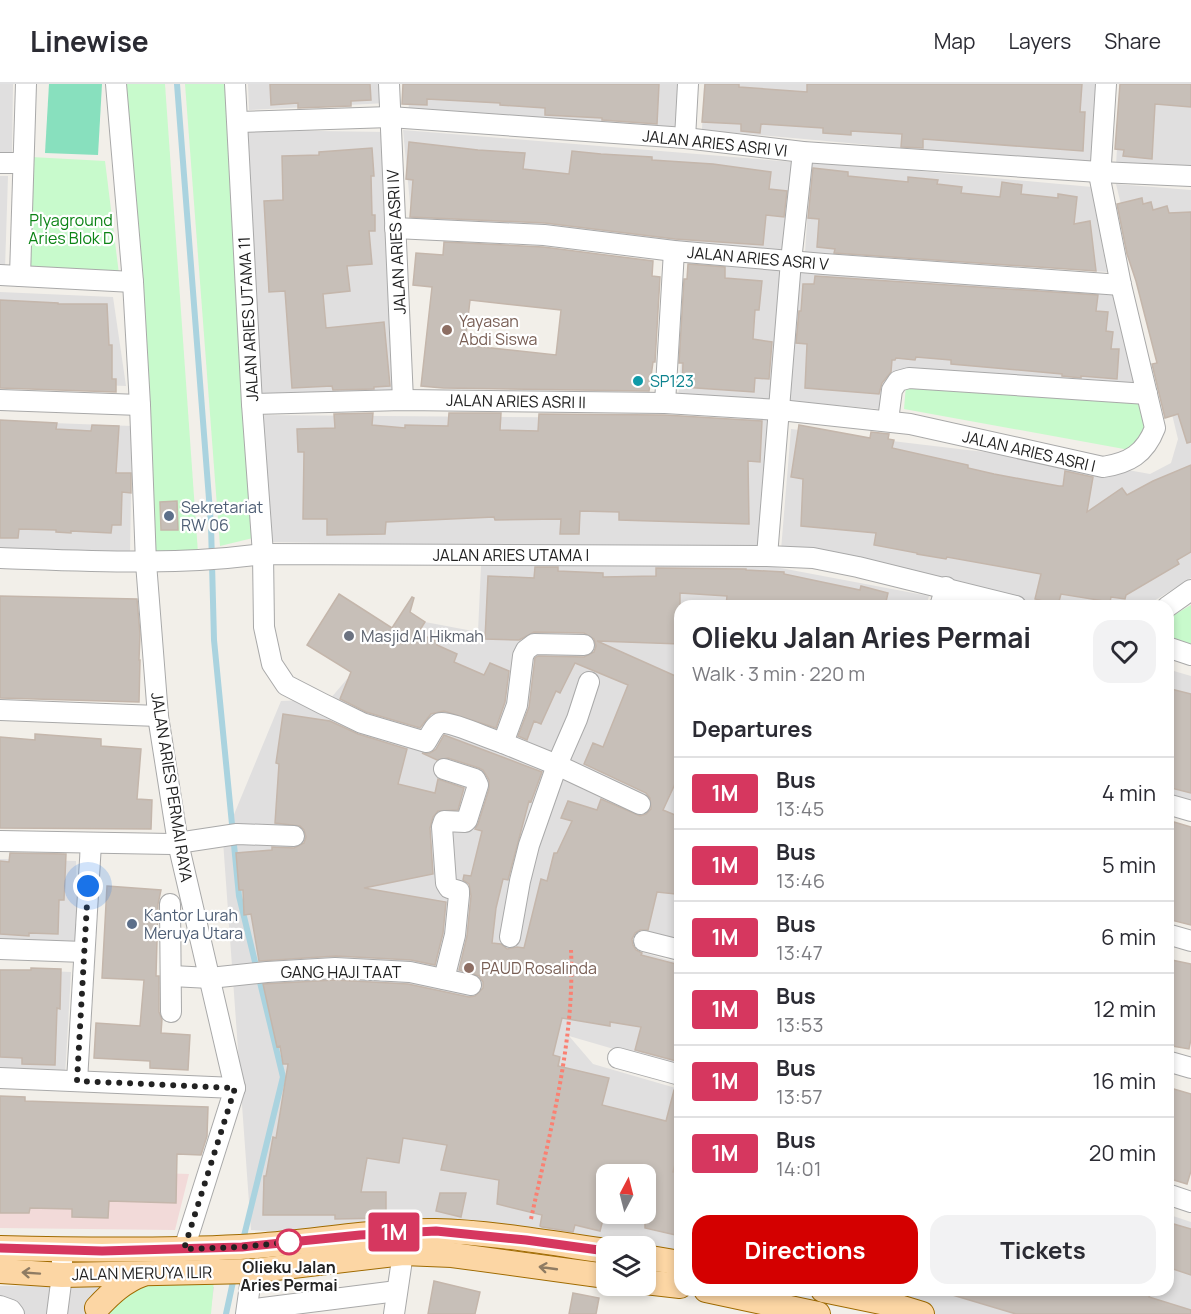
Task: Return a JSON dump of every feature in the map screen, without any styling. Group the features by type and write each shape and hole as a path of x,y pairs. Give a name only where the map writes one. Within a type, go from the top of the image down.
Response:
{"main road":[{"name":"JALAN MERUYA ILIR","path":"0,1271 62,1275 102,1262 193,1249 242,1247 401,1232 436,1231 596,1250"},
{"name":"JALAN MERUYA ILIR","path":"0,1248 62,1250 146,1273 244,1271 403,1253 452,1255 596,1275"},
{"path":"656,1259 674,1262"},
{"path":"97,1311 117,1289 130,1279 146,1273"},
{"path":"656,1283 674,1285"},
{"path":"767,1296 787,1298 818,1314"},
{"path":"842,1296 884,1309 922,1314"}],"street":[{"path":"26,84 23,163 10,275 133,282"},
{"name":"JALAN ARIES PERMAI RAYA","path":"116,84 133,282 146,563 158,716 184,841 219,977 235,1088"},
{"name":"JALAN ARIES UTAMA 11","path":"235,84 252,404 263,554 264,627 272,664 286,685 363,723 426,742 436,727 448,722 503,743"},
{"name":"JALAN ARIES ASRI IV","path":"389,84 403,400"},
{"path":"685,138 688,84"},
{"name":"JALAN ARIES ASRI I","path":"780,410 888,420 1103,467 1119,465 1132,459 1150,442 1155,428 1121,285 1099,172 1106,84"},
{"name":"JALAN ARIES ASRI VI","path":"238,122 390,117 685,138 803,152 1191,176"},
{"path":"767,556 791,261 803,152"},
{"path":"0,163 23,163"},
{"name":"JALAN ARIES ASRI V","path":"395,228 544,235 674,251 1121,285"},
{"path":"665,403 674,251"},
{"path":"888,420 892,390 898,381 909,378 1147,394"},
{"path":"0,400 140,405"},
{"name":"JALAN ARIES ASRI II","path":"252,404 403,400 665,403 780,410"},
{"name":"JALAN ARIES UTAMA I","path":"0,558 146,563 263,554 767,556 813,558 943,597 967,600"},
{"path":"1174,602 1191,590"},
{"path":"584,645 534,644 526,650 523,656 517,705 503,743 557,765 640,804"},
{"path":"1174,649 1191,655"},
{"path":"510,937 529,846 557,765 578,719 589,682"},
{"path":"0,710 158,716"},
{"path":"444,769 475,779 477,785 467,820 465,822 444,821 442,827 446,883 449,888 459,891 454,935 444,979"},
{"path":"1174,806 1191,811"},
{"path":"0,841 91,843 184,841 237,834 294,836"},
{"path":"77,1081 91,843"},
{"path":"170,904 171,1012"},
{"path":"1174,936 1191,941"},
{"path":"644,941 674,948"},
{"path":"0,950 84,952"},
{"name":"GANG HAJI TAAT","path":"172,976 219,977 335,968 410,972 471,985"},
{"path":"618,1058 674,1073"},
{"path":"1174,1063 1191,1068"},
{"path":"0,1078 235,1088 193,1249"},
{"path":"1174,1196 1191,1202"},
{"path":"57,1314 62,1275 62,1250"},
{"path":"394,1314 403,1253"},
{"path":"97,1311 102,1262"},
{"path":"244,1271 246,1312 397,1291"},
{"path":"0,1306 11,1310 14,1314"}],"path":[{"path":"526,1240 559,1090 573,985 571,950"}],"shaded area":[{"path":"0,84 13,84 12,153 0,152"},
{"path":"248,84 385,84 387,103 249,110"},
{"path":"407,84 679,84 678,127 409,110"},
{"path":"704,84 1096,84 1093,165 702,130"},
{"path":"1121,84 1191,84 1191,168 1116,165"},
{"path":"246,130 386,132 405,395 259,400"},
{"path":"403,130 794,162 784,256 413,234"},
{"path":"811,161 1092,187 1107,272 805,253"},
{"path":"0,176 8,176 5,268 0,268"},
{"path":"1116,184 1191,190 1191,578 1156,600 1018,600 781,550 791,429 1111,467 1150,474 1171,463 1178,439"},
{"path":"689,262 784,271 772,404 678,400"},
{"path":"799,271 1115,294 1137,386 898,371 890,410 789,401"},
{"path":"0,292 113,297 126,386 0,381"},
{"path":"258,415 772,419 763,551 269,542"},
{"path":"0,421 132,426 130,554 0,549"},
{"path":"481,566 770,566 929,596 928,600 674,600 674,945 594,927 638,951 674,962 674,1067 569,1036 593,1064 674,1088 674,1257 656,1250 656,1236 596,1236 596,1253 251,1230 223,841 281,701 330,699 347,679 388,691 425,622 478,632"},
{"path":"1174,671 1191,676 1191,807 1174,803"},
{"path":"0,859 76,861 78,944 0,941"},
{"path":"0,969 71,972 65,1076 0,1072"},
{"path":"0,1168 189,1174 175,1230 0,1228"},
{"path":"1174,1216 1191,1222 1191,1314 919,1314 865,1296 1174,1296"},
{"path":"0,1286 214,1287 210,1314 0,1314"}],"green space":[{"path":"49,84 102,84 98,155 45,153"},
{"path":"122,84 165,84 198,553 156,556"},
{"path":"185,84 225,84 253,538 220,546"},
{"name":"Plyaground Aries Blok D","path":"31,157 105,161 119,274 28,270"},
{"path":"906,385 1145,399 1156,439 1135,451 904,409"},
{"path":"1191,605 1191,645 1174,640 1174,615"},
{"path":"214,1280 211,1314 101,1314 105,1284"}],"building":[{"path":"270,84 370,84 371,100 351,101 351,106 298,108 298,103 271,105"},
{"path":"403,84 659,84 657,124 545,115 545,108 500,105 500,103 427,99 427,105 402,104"},
{"path":"705,84 739,84 739,87 807,92 807,84 1082,84 1080,112 1085,112 1083,151 923,139 923,148 901,147 902,134 851,131 851,135 823,133 823,128 761,124 760,133 741,131 741,124 702,122"},
{"path":"1120,84 1191,84 1191,107 1155,104 1152,159 1123,156 1124,150 1115,149"},
{"path":"409,142 525,153 523,169 569,174 572,151 652,157 652,160 713,164 771,172 769,189 787,191 784,217 766,215 763,245 675,239 545,223 410,217 413,180 406,179"},
{"path":"372,148 374,176 371,176 372,215 375,215 375,231 369,231 372,264 347,266 350,291 323,294 326,328 384,322 390,386 374,387 374,389 333,390 332,386 292,388 285,291 269,292 264,201 283,200 282,156 319,155 319,152"},
{"path":"813,168 848,172 848,176 908,182 908,177 938,180 937,184 962,187 961,193 1000,197 1002,182 1022,185 1021,194 1058,198 1058,194 1077,197 1074,224 1090,221 1096,271 834,253 835,249 817,247 819,219 808,218"},
{"path":"1142,198 1143,204 1151,202 1153,210 1167,206 1169,213 1191,212 1191,442 1187,443 1178,414 1165,418 1152,364 1157,363 1127,254 1117,204"},
{"path":"444,242 543,247 653,261 652,276 660,277 655,362 653,362 649,391 421,386 432,287 413,285 416,253 443,255","holes":["470,300 561,310 556,355 465,345"]},
{"path":"688,264 725,267 725,278 762,281 759,310 755,310 753,339 772,342 769,379 755,378 754,392 682,387 683,363 679,363 684,279 687,279"},
{"path":"815,276 1098,295 1096,311 1108,312 1106,331 1113,332 1111,349 1119,349 1117,379 1081,376 1081,378 1062,376 1062,374 951,364 951,360 916,357 915,360 896,358 892,360 891,372 882,383 879,394 805,388 807,344 796,343 803,284 814,284"},
{"path":"0,300 58,304 107,304 109,345 112,345 112,379 116,379 116,392 0,388"},
{"path":"373,413 372,425 405,428 405,425 448,426 449,413 501,413 500,430 538,431 539,414 665,415 762,421 760,462 748,461 749,524 619,520 619,512 580,511 579,534 560,534 561,519 495,520 494,517 386,522 385,534 327,535 327,519 303,519 304,452 298,452 297,429 335,428 334,414"},
{"path":"0,420 57,423 56,429 91,431 92,425 119,426 116,473 131,473 131,493 122,492 121,525 112,525 111,533 19,529 18,538 0,538"},
{"path":"799,425 870,438 871,432 889,434 888,439 894,440 892,448 968,465 968,468 994,474 1059,486 1063,486 1065,471 1093,477 1087,512 1122,488 1127,495 1191,465 1191,552 1177,560 1179,564 1126,595 1125,599 1111,597 1110,600 1098,600 1061,594 1059,600 1039,600 1035,599 1041,574 874,545 876,533 801,526 803,479 791,477"},
{"name":"Sekretariat RW 06","path":"177,501 178,530 161,530 160,502"},
{"path":"535,567 558,567 558,571 603,573 603,577 656,576 656,568 746,569 784,572 784,574 860,590 861,586 888,593 886,600 727,600 727,596 680,593 680,600 674,600 674,644 597,641 674,675 674,786 663,810 674,815 674,894 657,892 648,930 640,930 632,939 633,945 642,953 641,955 674,963 674,1060 635,1050 641,1027 610,1022 610,1026 562,1018 553,1055 560,1057 558,1066 609,1078 602,1105 666,1121 674,1090 674,1235 645,1228 645,1224 656,1224 656,1164 596,1164 596,1224 602,1224 600,1231 575,1225 573,1232 542,1227 540,1226 542,1215 497,1204 499,1180 441,1170 447,1145 403,1138 399,1163 367,1158 361,1192 386,1192 386,1218 335,1219 335,1215 263,1215 264,1176 266,1176 273,1137 276,1138 288,1064 283,1064 280,1046 277,1047 263,984 335,980 408,984 469,997 475,996 483,988 483,982 479,976 459,970 467,936 471,896 469,884 463,880 464,875 471,876 482,831 475,829 489,789 489,780 479,768 448,758 437,760 422,753 430,753 436,749 444,735 542,772 531,802 529,801 508,880 503,879 496,908 492,943 501,944 507,949 524,948 541,879 547,881 554,853 557,853 572,821 561,818 568,801 597,810 601,799 640,816 651,809 650,798 646,793 584,764 593,743 603,747 628,685 575,663 560,693 556,691 541,724 534,721 527,740 518,736 529,707 535,658 538,656 584,657 594,652 596,646 594,639 584,633 534,632 519,640 485,639 488,576 534,578"},
{"path":"339,594 392,628 412,597 414,598 410,612 425,622 418,633 457,654 454,662 484,675 490,663 509,671 505,702 496,728 444,711 431,714 420,728 366,712 340,699 351,672 307,645"},
{"path":"0,596 137,599 140,634 139,702 0,698"},
{"path":"1174,690 1191,694 1191,793 1174,789"},
{"path":"283,714 330,721 358,734 407,749 398,784 435,793 438,779 464,788 458,810 438,811 433,817 430,828 433,874 364,888 446,902 443,933 435,965 411,960 336,956 259,961 251,914 244,915 243,890 239,890 236,853 272,850 272,847 294,848 304,843 306,837 300,826 275,823 279,764 276,763"},
{"path":"35,734 101,739 101,746 141,749 137,799 152,800 151,829 0,828 0,737 35,740"},
{"path":"1174,822 1191,827 1191,925 1174,921"},
{"path":"10,853 66,854 64,900 59,900 58,934 29,933 29,936 0,934 0,861 9,862"},
{"path":"107,886 161,890 158,904 156,976 159,976 161,1033 190,1035 188,1070 150,1068 150,1061 94,1058 96,1023 140,1026 144,980 102,978"},
{"path":"1174,960 1191,964 1189,1049 1174,1046"},
{"path":"31,968 61,969 55,1065 22,1064 22,1058 0,1057 0,970 31,970"},
{"path":"1174,1089 1191,1094 1191,1171 1187,1184 1174,1180"},
{"path":"0,1096 25,1097 25,1101 208,1107 207,1136 201,1155 177,1154 176,1203 109,1201 108,1218 72,1217 72,1209 30,1208 29,1213 0,1213"},
{"path":"440,1193 466,1193 461,1217 436,1211"},
{"path":"1174,1224 1191,1229 1191,1275 1174,1269"},
{"path":"434,1281 480,1292 475,1314 428,1314"},
{"path":"573,1293 599,1298 596,1314 569,1314"},
{"path":"956,1296 1149,1296 1191,1310 1191,1314 1016,1314"}],"waterway":[{"path":"177,84 211,525 214,640 239,896 283,1077 243,1240"},
{"path":"226,1314 234,1277"}],"bus line":[{"name":"1M","path":"0,1248 102,1251 242,1247 360,1235 436,1231 596,1250"}],"place":[{"name":"Yayasan Abdi Siswa","path":"447,330"},
{"name":"SP123","path":"638,381"},
{"name":"Sekretariat RW 06","path":"169,516"},
{"name":"Masjid Al Hikmah","path":"349,636"},
{"name":"Kantor Lurah Meruya Utara","path":"132,924"},
{"name":"PAUD Rosalinda","path":"469,968"},
{"name":"Olieku Jalan Aries Permai","path":"289,1242"}],"route":[{"path":"88,886 77,1081 235,1088 184,1249 242,1247 289,1242"}]}
